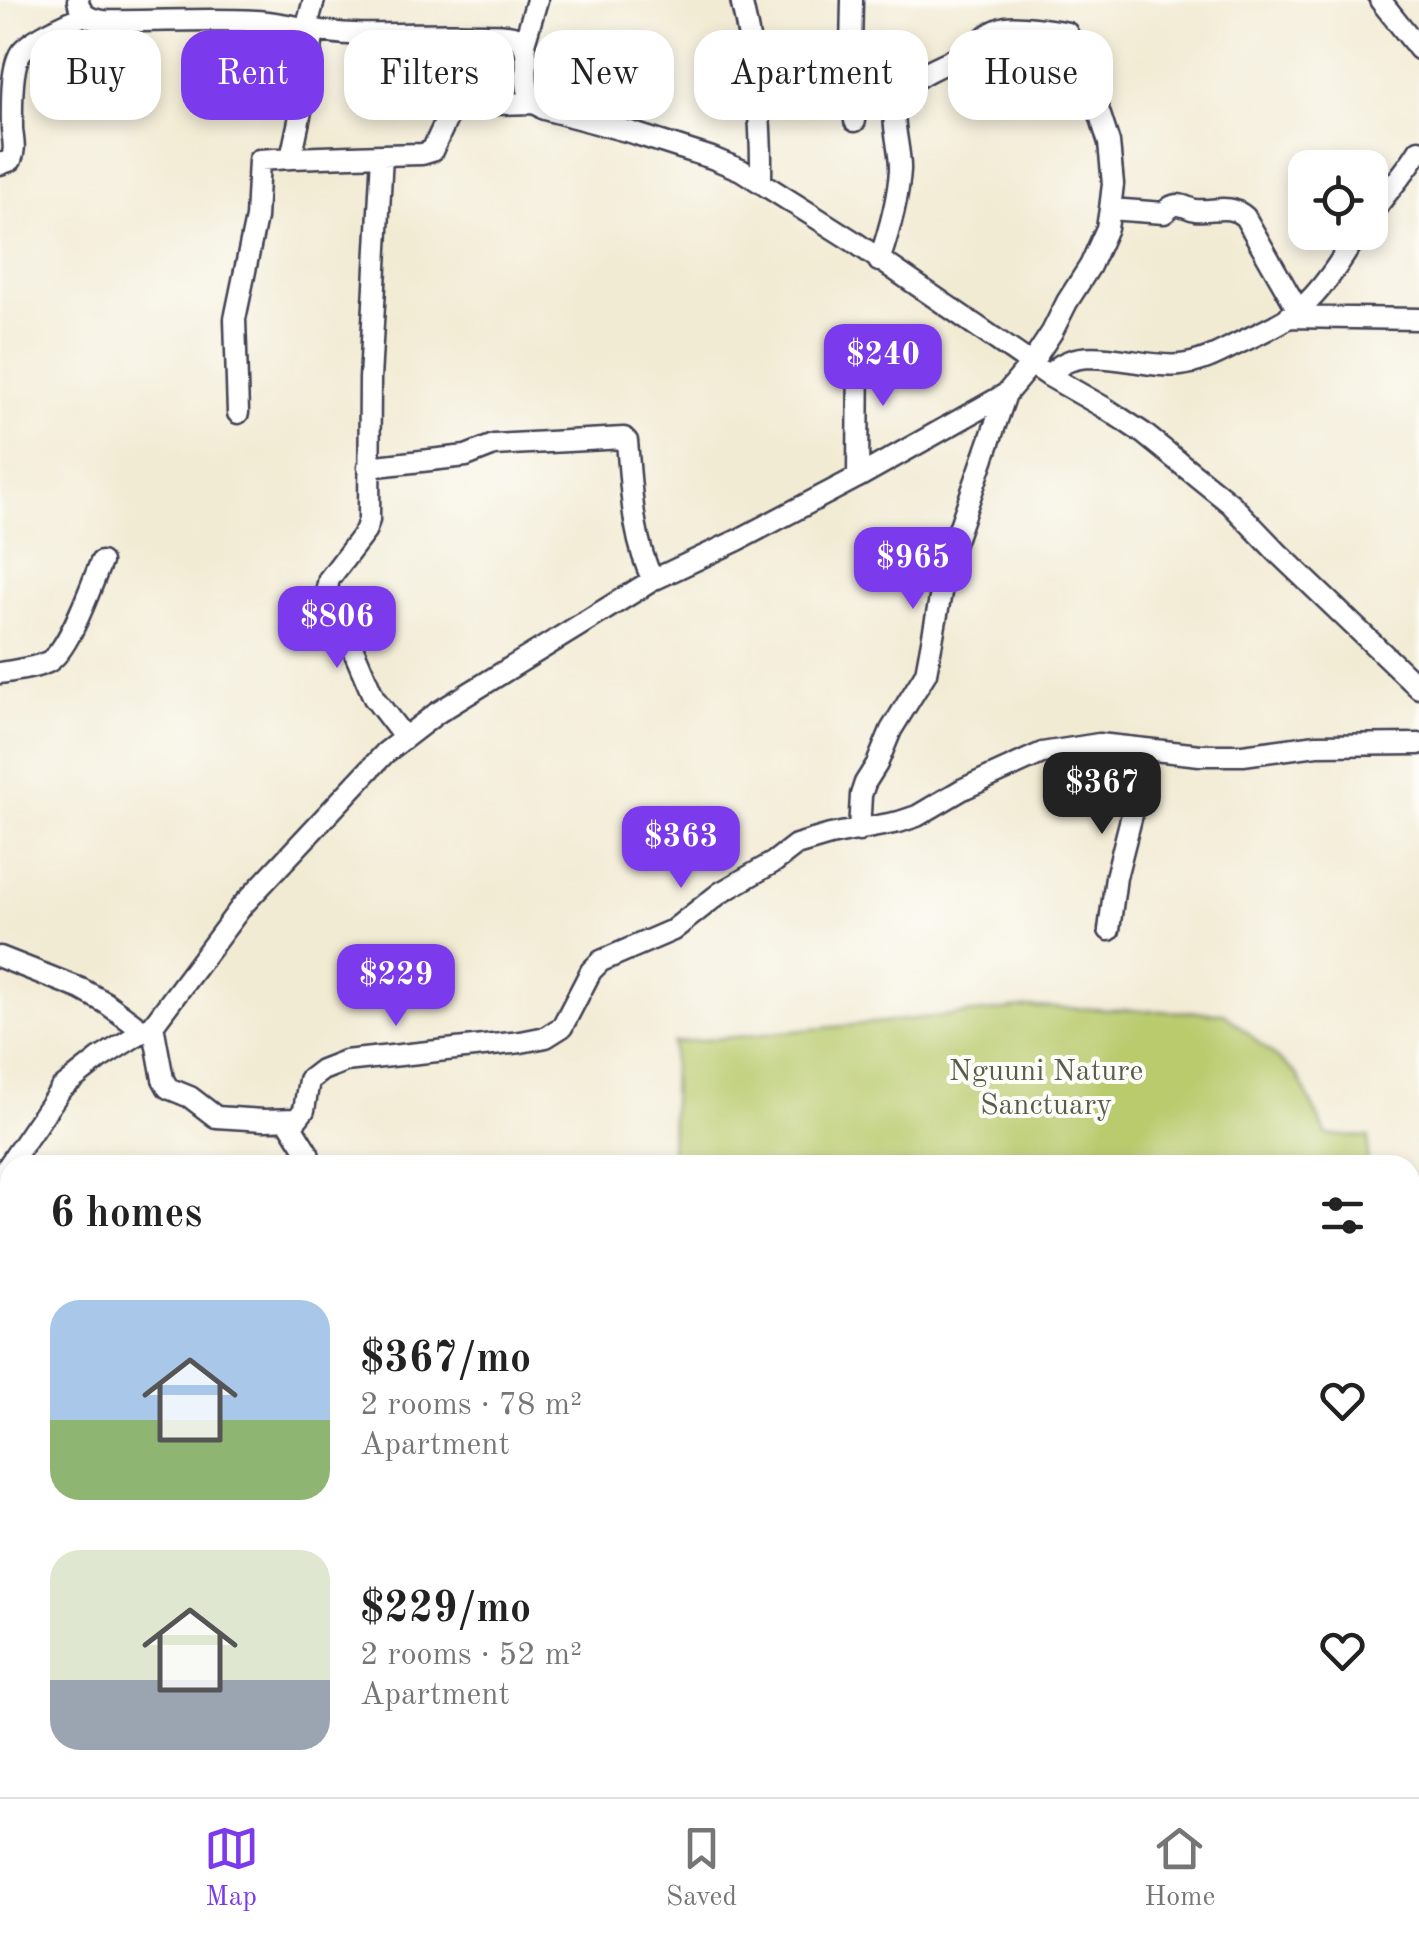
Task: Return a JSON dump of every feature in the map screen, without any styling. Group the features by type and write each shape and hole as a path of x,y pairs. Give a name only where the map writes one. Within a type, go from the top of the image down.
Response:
{"street":[{"path":"290,158 304,102 314,0"},
{"path":"536,0 524,44 528,96 533,103 712,158 761,181 1040,370 1144,433 1231,504 1419,688"},
{"path":"741,0 753,55 761,181"},
{"path":"852,0 850,52 855,121"},
{"path":"1380,0 1419,49"},
{"path":"0,164 10,160 15,150 14,75 20,55 81,7 92,20 102,21 259,21 348,34 508,35 524,44"},
{"path":"879,261 900,175 896,100 905,89 989,34 1008,26 1070,36 1094,93 1109,143 1113,184 1107,228 1040,370"},
{"path":"238,413 235,319 256,218 258,162 262,158 422,154 432,151 454,107 533,103"},
{"path":"1388,192 1419,150"},
{"path":"382,155 370,360 369,520 327,588 374,698 404,737"},
{"path":"1110,209 1164,213 1179,205 1239,212 1293,314"},
{"path":"16,1155 62,1089 98,1059 149,1028 242,906 346,792 404,737 437,714 653,580 858,478 1006,394 1040,370 1077,358 1163,365 1216,355 1293,314 1314,296 1346,250"},
{"path":"1293,314 1419,319"},
{"path":"858,478 859,341"},
{"path":"859,831 866,783 891,730 926,673 946,566 1006,394"},
{"path":"368,466 466,456 494,445 624,438 639,545 653,580"},
{"path":"0,673 40,664 57,655 101,562"},
{"path":"0,957 81,988 149,1028 162,1079 168,1088 194,1100 216,1117 288,1121 301,1116 309,1080 345,1061 546,1038 556,1033 568,1018 591,971 601,961 674,930 720,892 796,846 917,816 963,789 1042,752 1086,745 1222,756 1348,743 1419,744"},
{"path":"1109,930 1116,877 1138,795 1140,748"},
{"path":"288,1121 308,1155"}],"green space":[{"name":"Nguuni Nature Sanctuary","path":"1032,1007 1224,1013 1297,1075 1327,1135 1369,1137 1368,1155 671,1155 673,1043"}]}
